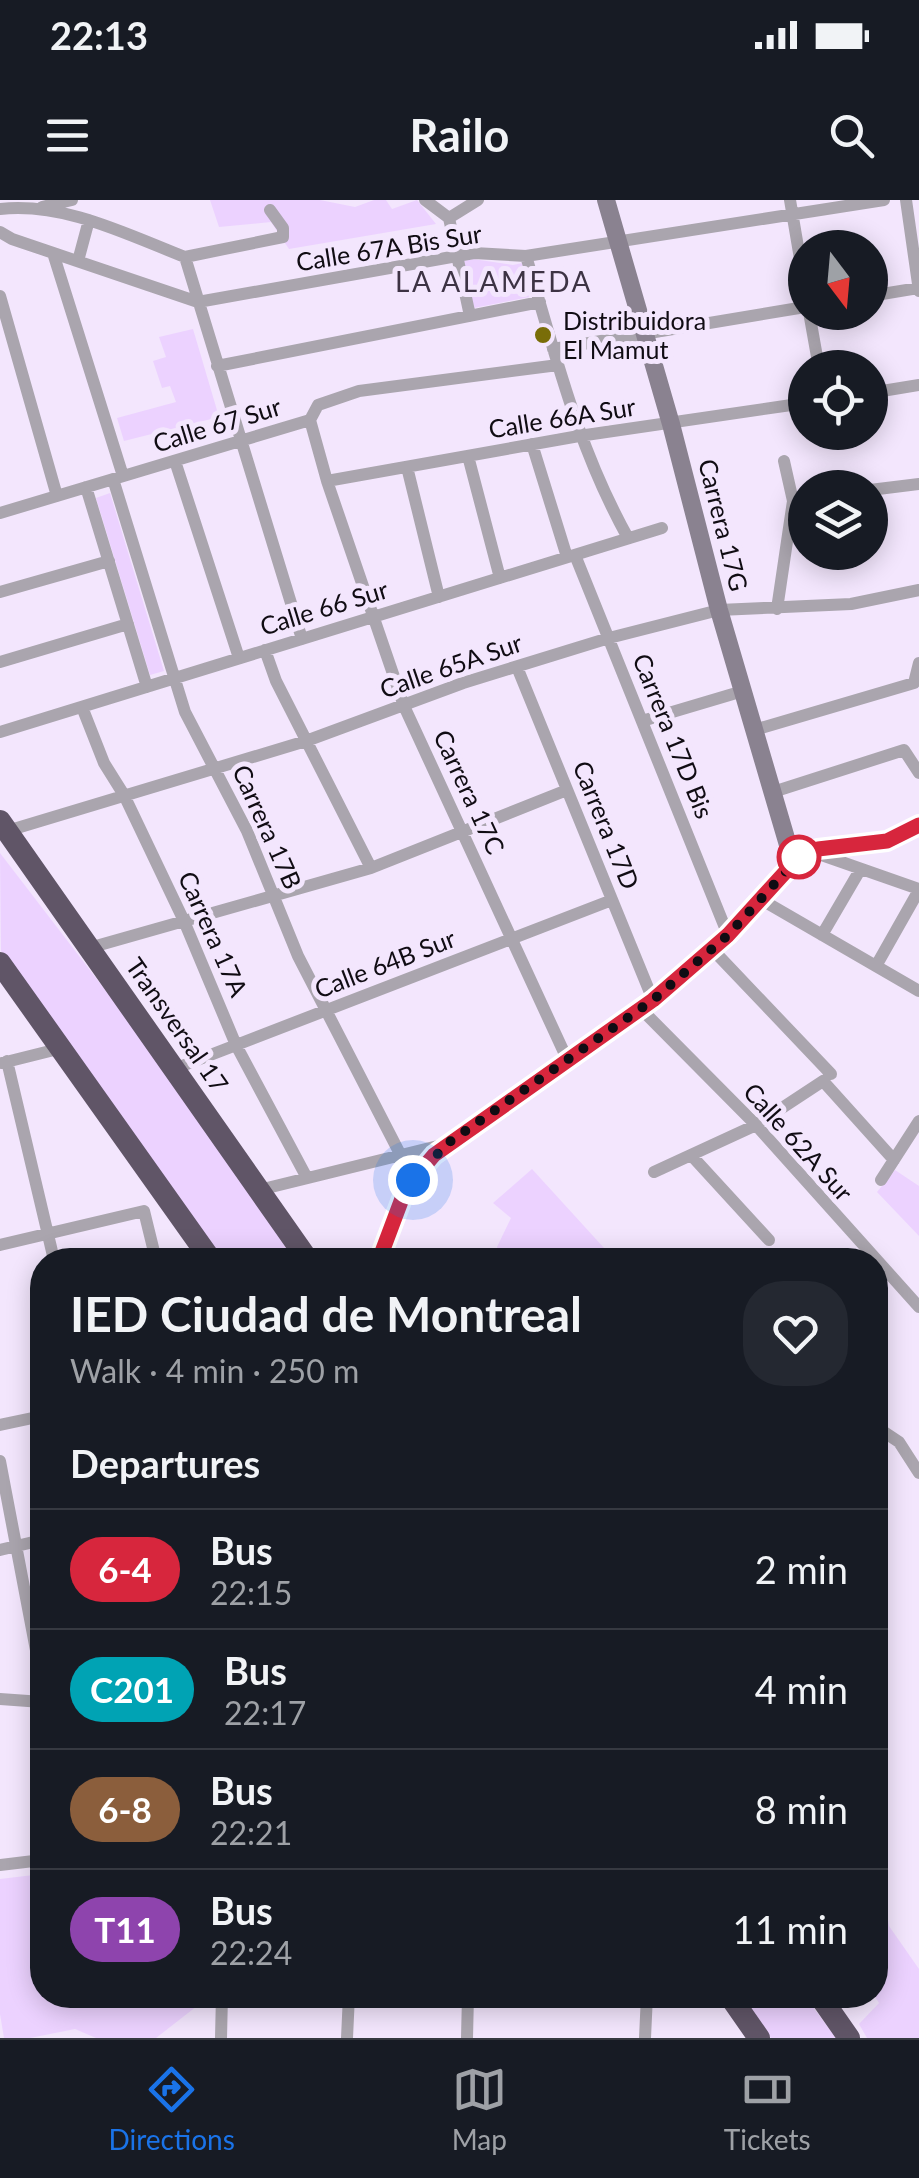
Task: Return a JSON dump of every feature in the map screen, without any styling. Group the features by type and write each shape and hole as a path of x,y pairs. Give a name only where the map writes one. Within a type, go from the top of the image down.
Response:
{"highway":[{"name":"Transversal 17","path":"2,831 300,1248"},
{"path":"0,963 203,1248"},
{"path":"737,2008 759,2038"},
{"path":"828,2008 849,2038"}],"street":[{"path":"40,208 72,200"},
{"path":"425,200 449,218 470,316"},
{"path":"449,218 478,200"},
{"name":"Carrera 17G","path":"606,200 671,424 718,610 793,862"},
{"name":"Calle 67A Bis Sur","path":"198,302 457,256 526,256 618,242 792,206 884,200"},
{"path":"888,293 919,289 906,200"},
{"path":"0,209 20,203 89,220 185,257 283,237 283,228 270,210"},
{"path":"78,262 89,220"},
{"path":"0,232 198,302"},
{"name":"Carrera 17B","path":"53,253 185,712 216,768 298,956 413,1180"},
{"path":"526,256 579,436 600,488 628,538"},
{"path":"185,257 302,639"},
{"path":"0,296 57,496"},
{"path":"218,366 540,302"},
{"path":"554,349 788,313"},
{"name":"Calle 67 Sur","path":"0,513 310,420 318,405 360,390 558,364"},
{"path":"888,390 919,386"},
{"name":"Calle 66A Sur","path":"327,481 579,436 788,406"},
{"name":"Carrera 17C","path":"310,420 404,706 568,1062"},
{"name":"Carrera 17D Bis","path":"532,444 571,556 609,638 728,935"},
{"path":"468,456 500,578"},
{"path":"176,460 239,658"},
{"path":"784,461 788,471"},
{"path":"407,467 439,597"},
{"path":"888,488 919,484"},
{"path":"86,487 148,687"},
{"name":"Calle 66 Sur","path":"0,732 662,528"},
{"path":"778,609 788,557"},
{"path":"0,592 109,561"},
{"name":"Calle 65A Sur","path":"2,831 306,741 609,638 718,610 852,604 919,590"},
{"path":"0,662 128,624"},
{"path":"266,650 276,682 371,868"},
{"path":"754,730 914,684 919,663"},
{"name":"Carrera 17D","path":"517,667 612,900 647,1004"},
{"path":"642,721 742,691"},
{"name":"Carrera 17A","path":"82,707 104,763 184,921 236,1045 307,1178"},
{"path":"772,792 904,750 919,773"},
{"path":"89,948 371,868 567,790"},
{"path":"384,1248 406,1188 448,1143 647,1004 713,950 793,862 811,851 887,841 919,825"},
{"path":"811,851 919,890 876,966"},
{"path":"822,935 860,870"},
{"path":"760,899 919,991"},
{"name":"Calle 64B Sur","path":"174,1069 612,900"},
{"path":"713,950 894,1160"},
{"name":"Calle 62A Sur","path":"647,1004 866,1248"},
{"path":"51,1248 4,1062 62,1048"},
{"path":"654,1172 756,1126 827,1078"},
{"path":"881,1180 913,1142 919,1120"},
{"path":"259,1190 448,1143"},
{"path":"691,1155 768,1240"},
{"path":"0,1245 144,1211 153,1248"},
{"name":"Calle 62A Sur","path":"888,1273 919,1307"},
{"path":"0,1425 30,1419"},
{"path":"888,1435 899,1442 919,1473"},
{"path":"0,1461 30,1619"},
{"path":"0,1550 30,1543"},
{"path":"0,1699 30,1701"},
{"path":"0,1865 30,1861"},
{"path":"221,2038 222,2008"},
{"path":"348,2038 349,2008"},
{"path":"467,2038 468,2008"},
{"path":"645,2038 646,2008"}],"shaded area":[{"path":"210,200 320,200 355,207 386,200 392,209 417,200 436,224 289,249 271,222 219,227"},
{"path":"464,261 522,263 529,297 474,308"},
{"path":"193,329 219,417 124,441 117,418 176,402 170,386 162,388 153,361 166,357 159,337"},
{"path":"110,493 164,671 150,675 96,498"},
{"path":"0,853 129,1021 288,1248 213,1248 1,951"},
{"path":"532,1169 604,1248 497,1248 511,1218 493,1203"},
{"path":"895,1170 919,1186 919,1236 877,1192"},
{"path":"30,1875 30,2008 194,2008 156,2038 96,2038 75,2029 30,2038 4,2038 0,2014 0,1879"},
{"path":"888,1920 919,1969 919,2038 867,2038 859,2024 874,2008 888,2008"},
{"path":"749,2008 814,2008 836,2038 771,2038"}],"bus line":[{"name":"6-4","path":"384,1248 406,1188 418,1170 448,1143 653,1000 713,950 802,854 887,841 919,825"}],"place":[{"name":"Distribuidora El Mamut","path":"543,335"}],"district":[{"name":"LA ALAMEDA","path":"494,282"}],"route":[{"path":"413,1180 418,1170 448,1143 568,1062 713,950 799,857"}]}
